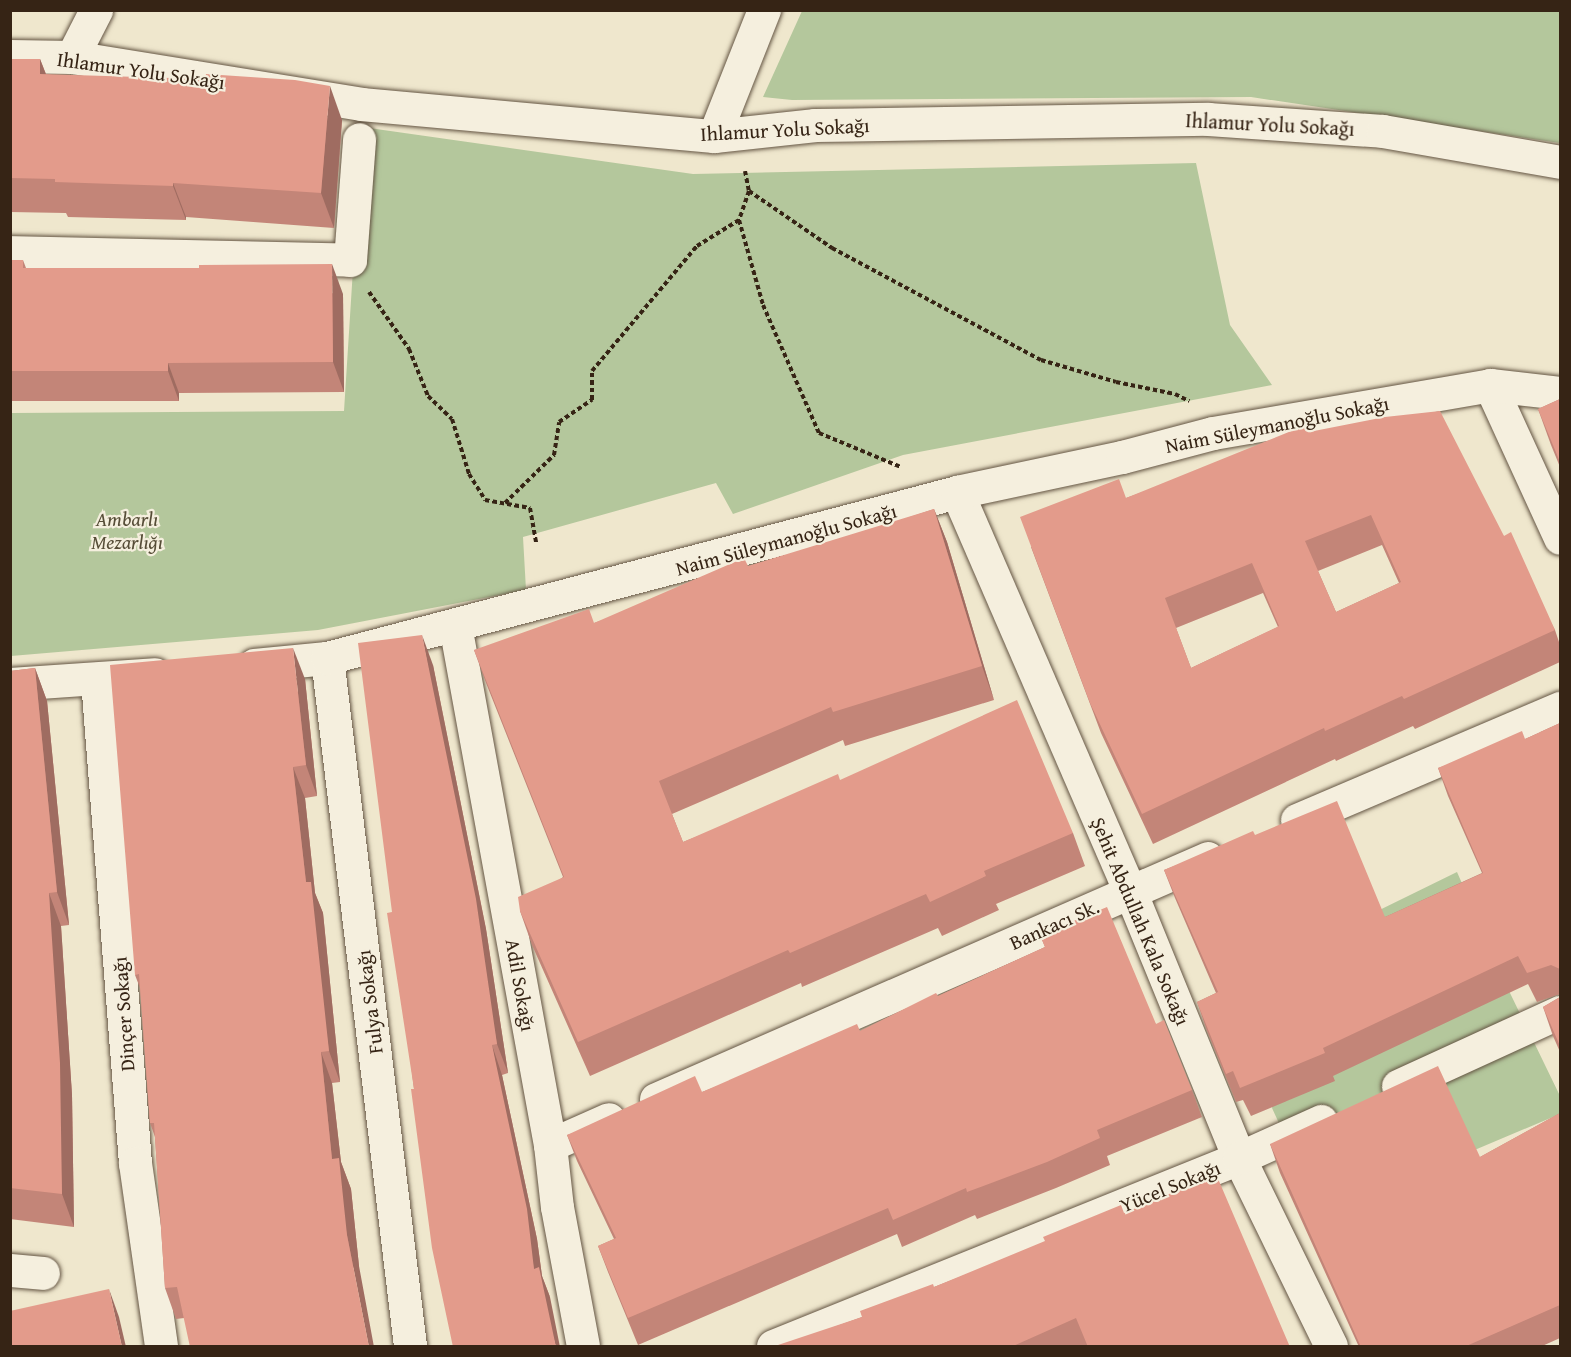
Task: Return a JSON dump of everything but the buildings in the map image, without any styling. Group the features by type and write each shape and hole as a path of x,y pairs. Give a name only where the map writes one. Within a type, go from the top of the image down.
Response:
{"street":[{"path":"72,57 96,10"},
{"path":"725,135 764,10"},
{"name":"Ihlamur Yolu Sokağı","path":"10,56 72,57 361,104 725,135 815,125 1208,119 1383,130 1560,162"},
{"path":"10,252 350,260 359,139"},
{"path":"1490,385 1560,538"},
{"name":"Naim Süleymanoğlu Sokağı","path":"224,668 327,658 919,504 957,492 1122,457 1212,433 1490,385 1560,393"},
{"name":"Şehit Abdullah Kala Sokağı","path":"957,492 1130,891 1239,1158 1330,1347"},
{"name":"Adil Sokağı","path":"455,625 550,1145 557,1207 583,1347"},
{"name":"Fulya Sokağı","path":"327,658 410,1347"},
{"path":"10,684 98,680 189,671"},
{"name":"Dinçer Sokağı","path":"98,680 135,1163 162,1347"},
{"path":"1270,832 1560,708"},
{"name":"Bankacı Sk.","path":"550,1145 1237,846"},
{"name":"Yücel Sokağı","path":"773,1347 1239,1158 1560,1012"},
{"path":"10,1270 43,1273"}],"path":[{"path":"725,135 749,191 832,248 1041,360 1116,382 1175,394 1208,409 1212,433"},
{"path":"749,191 740,220 763,305 819,433 904,468 919,504"},
{"path":"505,503 554,455 559,422 592,400 592,371 697,246 740,220"},
{"path":"350,260 409,349 428,396 452,419 469,474 485,500 530,508 536,543"}],"green space":[{"path":"802,11 1560,11 1560,143 1251,97 792,100 763,97"},
{"name":"Ambarlı Mezarlığı","path":"362,127 693,174 1196,163 1230,325 1272,385 903,455 733,514 716,483 523,537 526,590 318,630 11,656 11,413 344,411"},
{"path":"1457,872 1510,993 1560,1096 1560,1114 1321,1215 1272,1108 1302,948"}]}
